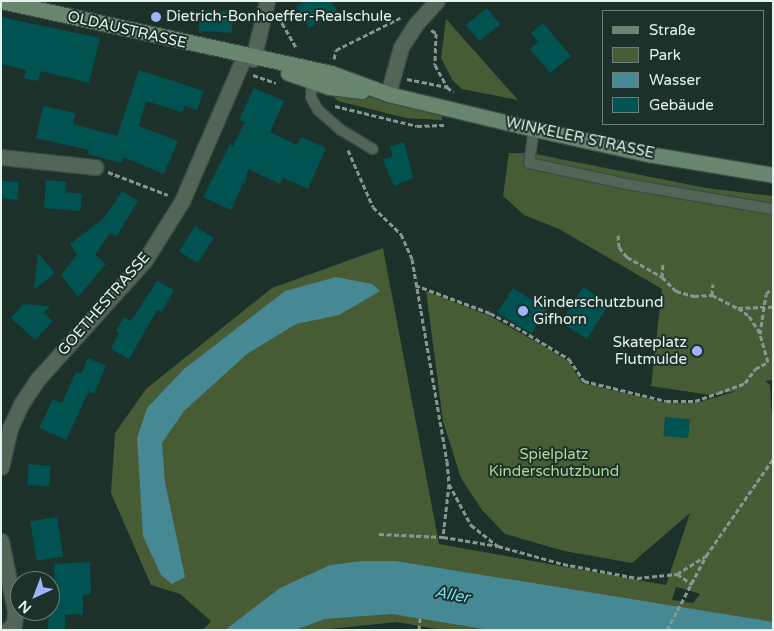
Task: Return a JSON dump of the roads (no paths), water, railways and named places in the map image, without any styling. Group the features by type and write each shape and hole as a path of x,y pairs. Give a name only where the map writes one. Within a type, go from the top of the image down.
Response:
{"street":[{"name":"OLDAUSTRASSE","path":"1,1 249,58 312,76 388,94"},
{"name":"GOETHESTRASSE","path":"1,467 10,428 21,404 37,380 145,260 182,201 249,58 267,1"},
{"path":"388,94 401,47 416,24 438,1"},
{"name":"WINKELER STRASSE","path":"388,94 648,154 773,175"},
{"path":"1,157 94,167"},
{"path":"1,541 15,611 14,624 7,630"}],"lane":[{"path":"312,76 311,98 318,110 341,130 373,149"},
{"path":"534,129 529,163 626,184 773,209"}],"water":[{"path":"336,277 372,284 380,291 339,315 296,324 247,354 184,411 162,443 165,482 185,577 172,584 161,575 143,536 137,438 147,408 184,369 285,291"},
{"name":"Aller","path":"362,561 396,561 773,622 773,630 490,630 392,614 325,619 295,630 225,630 280,588 330,565"}],"place":[{"name":"Dietrich-Bonhoeffer-Realschule","path":"156,17"},
{"name":"Kinderschutzbund Gifhorn","path":"523,311"},
{"name":"Skateplatz Flutmulde","path":"697,351"}],"park label":[{"name":"Spielplatz Kinderschutzbund","path":"554,462"}]}
